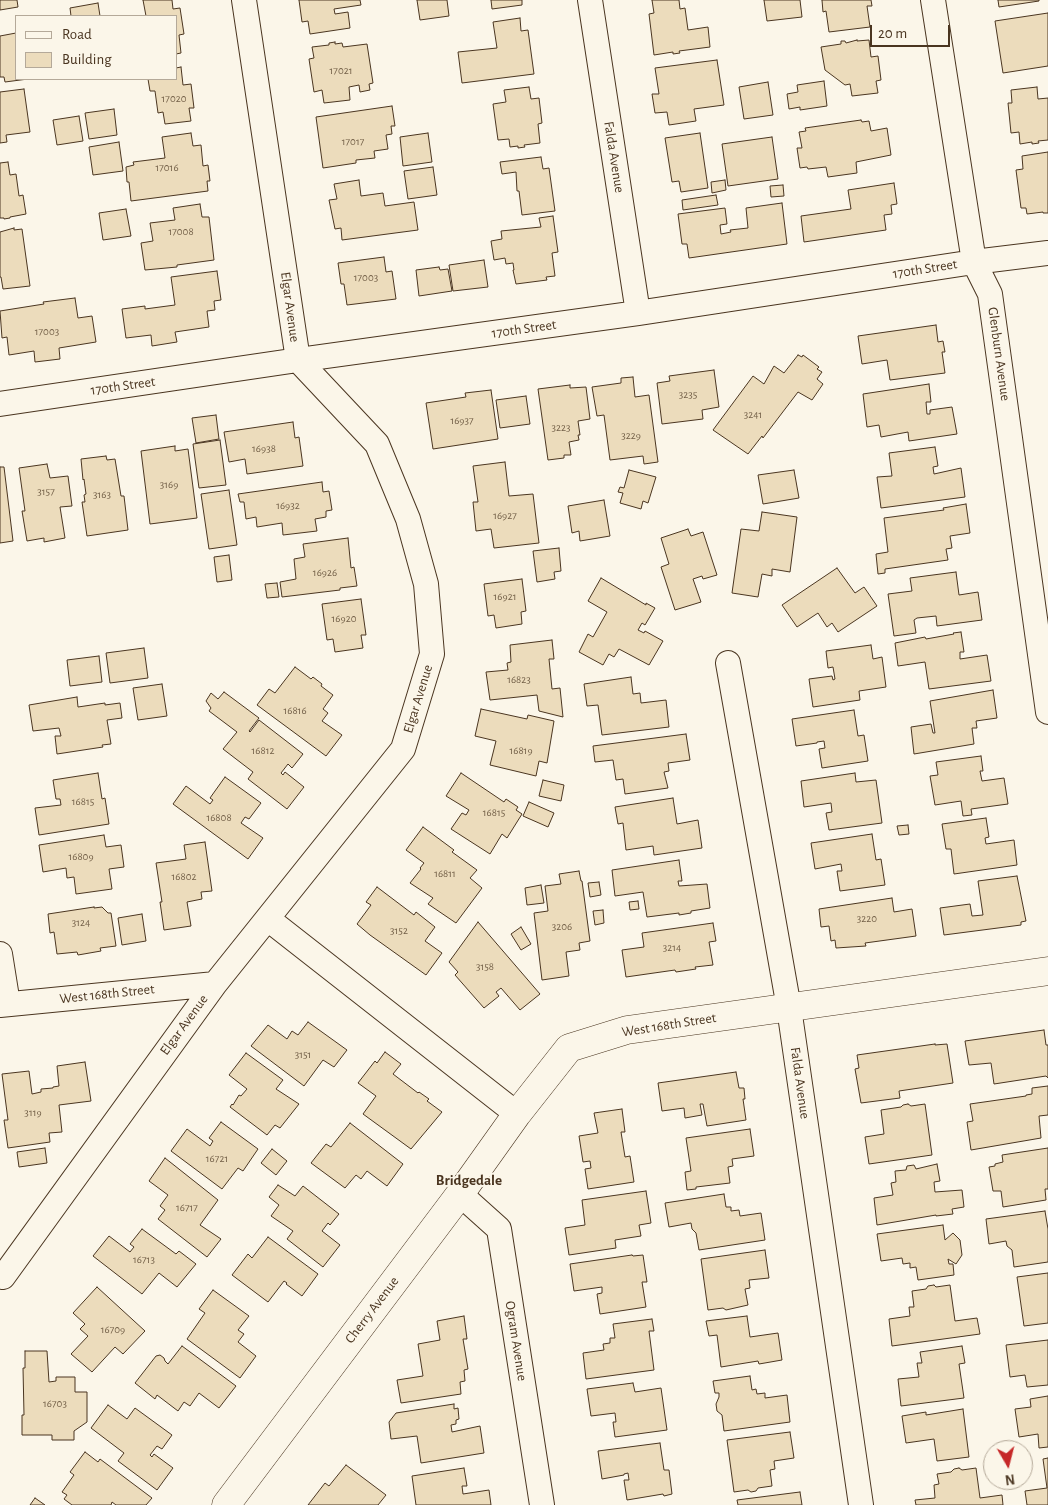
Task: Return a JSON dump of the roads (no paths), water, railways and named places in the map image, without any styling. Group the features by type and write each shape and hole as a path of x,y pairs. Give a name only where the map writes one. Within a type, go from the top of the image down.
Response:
{"street":[{"name":"Elgar Avenue","path":"3,1277 215,984 403,749 432,654 426,584 408,519 377,444 298,360 244,0"},
{"name":"Falda Avenue","path":"590,0 638,313"},
{"name":"Glenburn Avenue","path":"933,0 974,262 990,294 1048,712"},
{"name":"170th Street","path":"0,404 638,313 974,262 1048,253"},
{"name":"Falda Avenue","path":"728,663 789,1008 862,1505"},
{"path":"268,918 517,1114"},
{"path":"0,954 4,1005"},
{"name":"West 168th Street","path":"517,1114 569,1048 627,1030 1048,972"},
{"name":"West 168th Street","path":"4,1005 215,984"},
{"name":"Cherry Avenue","path":"226,1505 460,1194 517,1114"},
{"name":"Ogram Avenue","path":"460,1194 499,1229 542,1505"}],"district":[{"name":"Bridgedale","path":"469,1180"}]}
